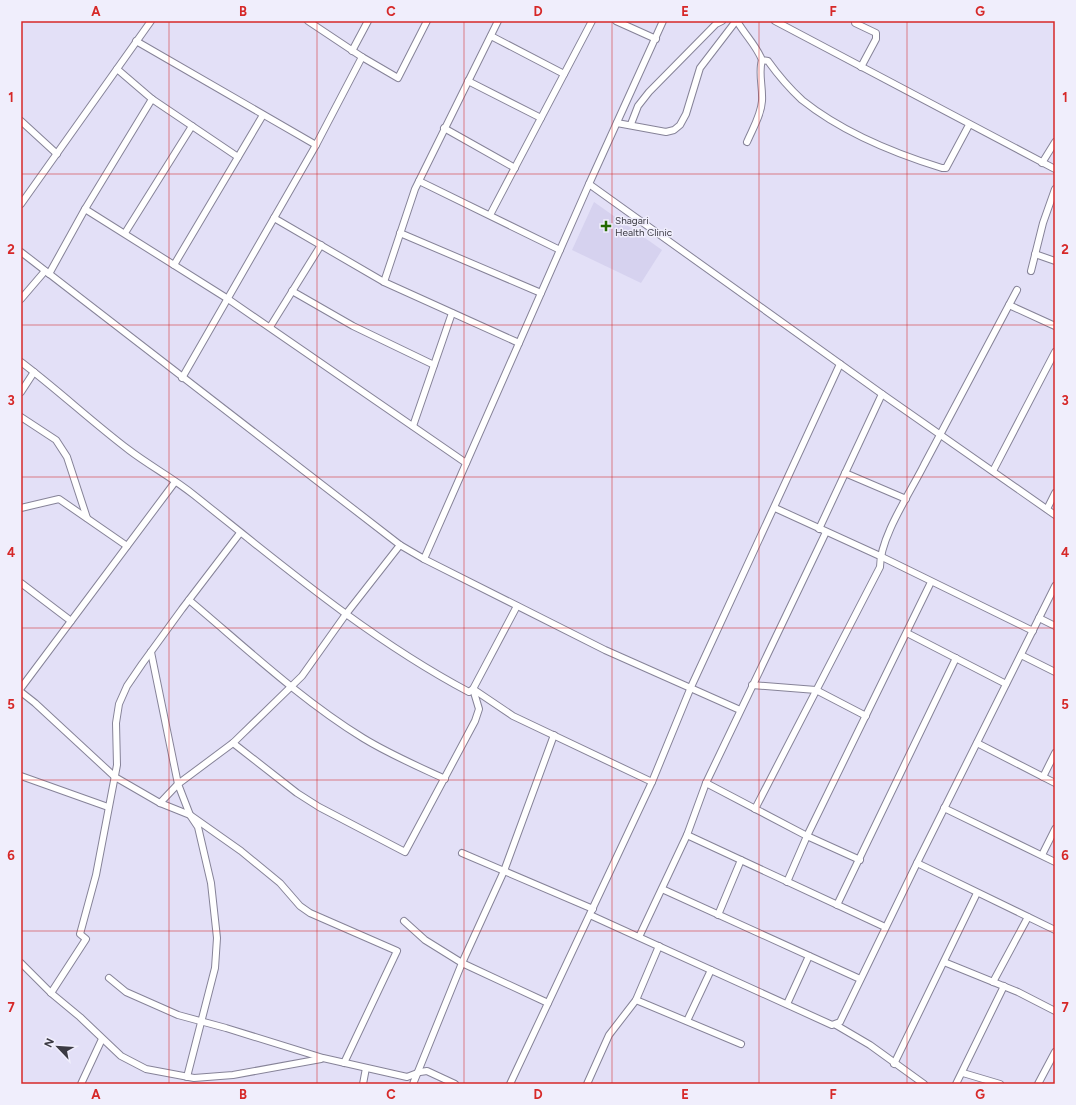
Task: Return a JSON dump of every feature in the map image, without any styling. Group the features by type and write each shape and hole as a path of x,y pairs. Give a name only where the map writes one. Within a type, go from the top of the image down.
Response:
{"street":[{"path":"21,204 151,21"},
{"path":"308,21 352,52 398,78 427,21"},
{"path":"352,52 368,21"},
{"path":"384,282 419,181 498,21"},
{"path":"490,215 592,21"},
{"path":"616,21 656,40"},
{"path":"424,559 589,184 656,40 663,21"},
{"path":"631,124 638,106 649,92 716,24 722,21"},
{"path":"617,123 631,124 666,132 674,130 680,125 686,114 700,68 737,21 746,35 758,48 762,60 760,67 762,99 761,112 747,142"},
{"path":"855,21 855,23 876,33 876,39 861,67"},
{"path":"779,22 968,125 1055,169"},
{"path":"491,36 564,74"},
{"path":"136,41 316,145"},
{"path":"182,378 316,145 362,58"},
{"path":"762,60 768,61 782,81 801,99 818,112 857,134 928,164 946,168 968,125"},
{"path":"117,69 152,99 238,157"},
{"path":"468,80 541,118"},
{"path":"21,299 47,273 84,209 152,99"},
{"path":"174,265 263,114"},
{"path":"21,121 57,154"},
{"path":"125,233 192,126"},
{"path":"444,128 515,168"},
{"path":"1042,163 1055,142"},
{"path":"419,181 560,250"},
{"path":"589,184 882,394 1055,515"},
{"path":"1031,271 1042,223 1055,189"},
{"path":"84,209 125,233 228,299 466,463"},
{"path":"274,218 384,282 519,343"},
{"path":"400,233 541,293"},
{"path":"270,327 320,245"},
{"path":"21,252 182,378 400,545 424,559 605,650 740,710"},
{"path":"1035,254 1055,261"},
{"path":"755,809 880,567 880,556 883,545 906,499 1017,290"},
{"path":"292,291 353,326 434,364"},
{"path":"1009,305 1055,326"},
{"path":"413,426 452,313"},
{"path":"993,471 1055,352"},
{"path":"21,362 129,450 193,494 240,533 346,614 434,674 469,692 473,689 517,606"},
{"path":"510,1084 652,782 691,687 775,508 840,364"},
{"path":"21,392 34,372"},
{"path":"819,529 882,394"},
{"path":"21,417 56,440 68,457 87,518"},
{"path":"845,473 906,499"},
{"path":"21,688 175,482"},
{"path":"1047,509 1055,493"},
{"path":"21,508 59,499 127,546"},
{"path":"775,508 880,556 1033,631"},
{"path":"639,937 687,835 706,783 826,532"},
{"path":"51,993 86,939 80,934 96,875 108,806 115,777 117,765 116,724 119,704 127,686 151,652 240,533"},
{"path":"160,803 178,784 233,743 302,676 346,614 400,545"},
{"path":"21,582 71,621"},
{"path":"788,882 807,836 931,582"},
{"path":"836,1025 840,1022 944,808 1055,586"},
{"path":"189,600 335,720 364,739 445,779"},
{"path":"1039,618 1055,626"},
{"path":"907,633 1006,684"},
{"path":"151,652 178,784 190,815 198,827 211,883 217,938 215,968 200,1021 187,1077"},
{"path":"1020,656 1055,672"},
{"path":"837,905 956,658"},
{"path":"752,685 816,690 866,716"},
{"path":"473,689 513,716 652,782"},
{"path":"233,743 297,793 319,807 403,852 407,850 475,721 479,709 473,689"},
{"path":"21,692 35,703 115,777 160,803 190,815 241,851 280,883 300,906 310,913 397,952 344,1063"},
{"path":"413,1084 462,964 504,871 554,735"},
{"path":"977,743 1055,783"},
{"path":"1043,777 1055,753"},
{"path":"21,776 108,806"},
{"path":"706,783 807,836 860,860"},
{"path":"944,808 1055,862"},
{"path":"1042,855 1055,828"},
{"path":"687,835 885,928"},
{"path":"462,853 591,912 639,937 832,1025 836,1025 870,1045 894,1064 924,1084"},
{"path":"718,914 741,860"},
{"path":"917,863 1055,930"},
{"path":"662,889 860,979"},
{"path":"894,1064 978,893"},
{"path":"993,982 1028,917"},
{"path":"404,921 425,940 462,964 548,1003"},
{"path":"587,1084 610,1036 636,1000 659,946"},
{"path":"787,1004 809,956"},
{"path":"944,962 1004,986 1055,1011"},
{"path":"21,963 51,993 80,1017 121,1056 132,1063 163,1074 187,1077 233,1075 323,1058"},
{"path":"687,1021 711,970"},
{"path":"109,978 126,992 178,1015 323,1058 407,1077 427,1071 455,1084"},
{"path":"956,1084 963,1073 1004,986"},
{"path":"636,1000 741,1044"},
{"path":"81,1084 102,1039"},
{"path":"1038,1084 1055,1052"},
{"path":"362,1084 366,1068"},
{"path":"963,1073 1000,1084"}],"shaded area":[{"name":"Shagari Health Clinic","path":"594,202 662,250 641,283 572,250"}],"place":[{"name":"Shagari Health Clinic","path":"606,226"}]}
